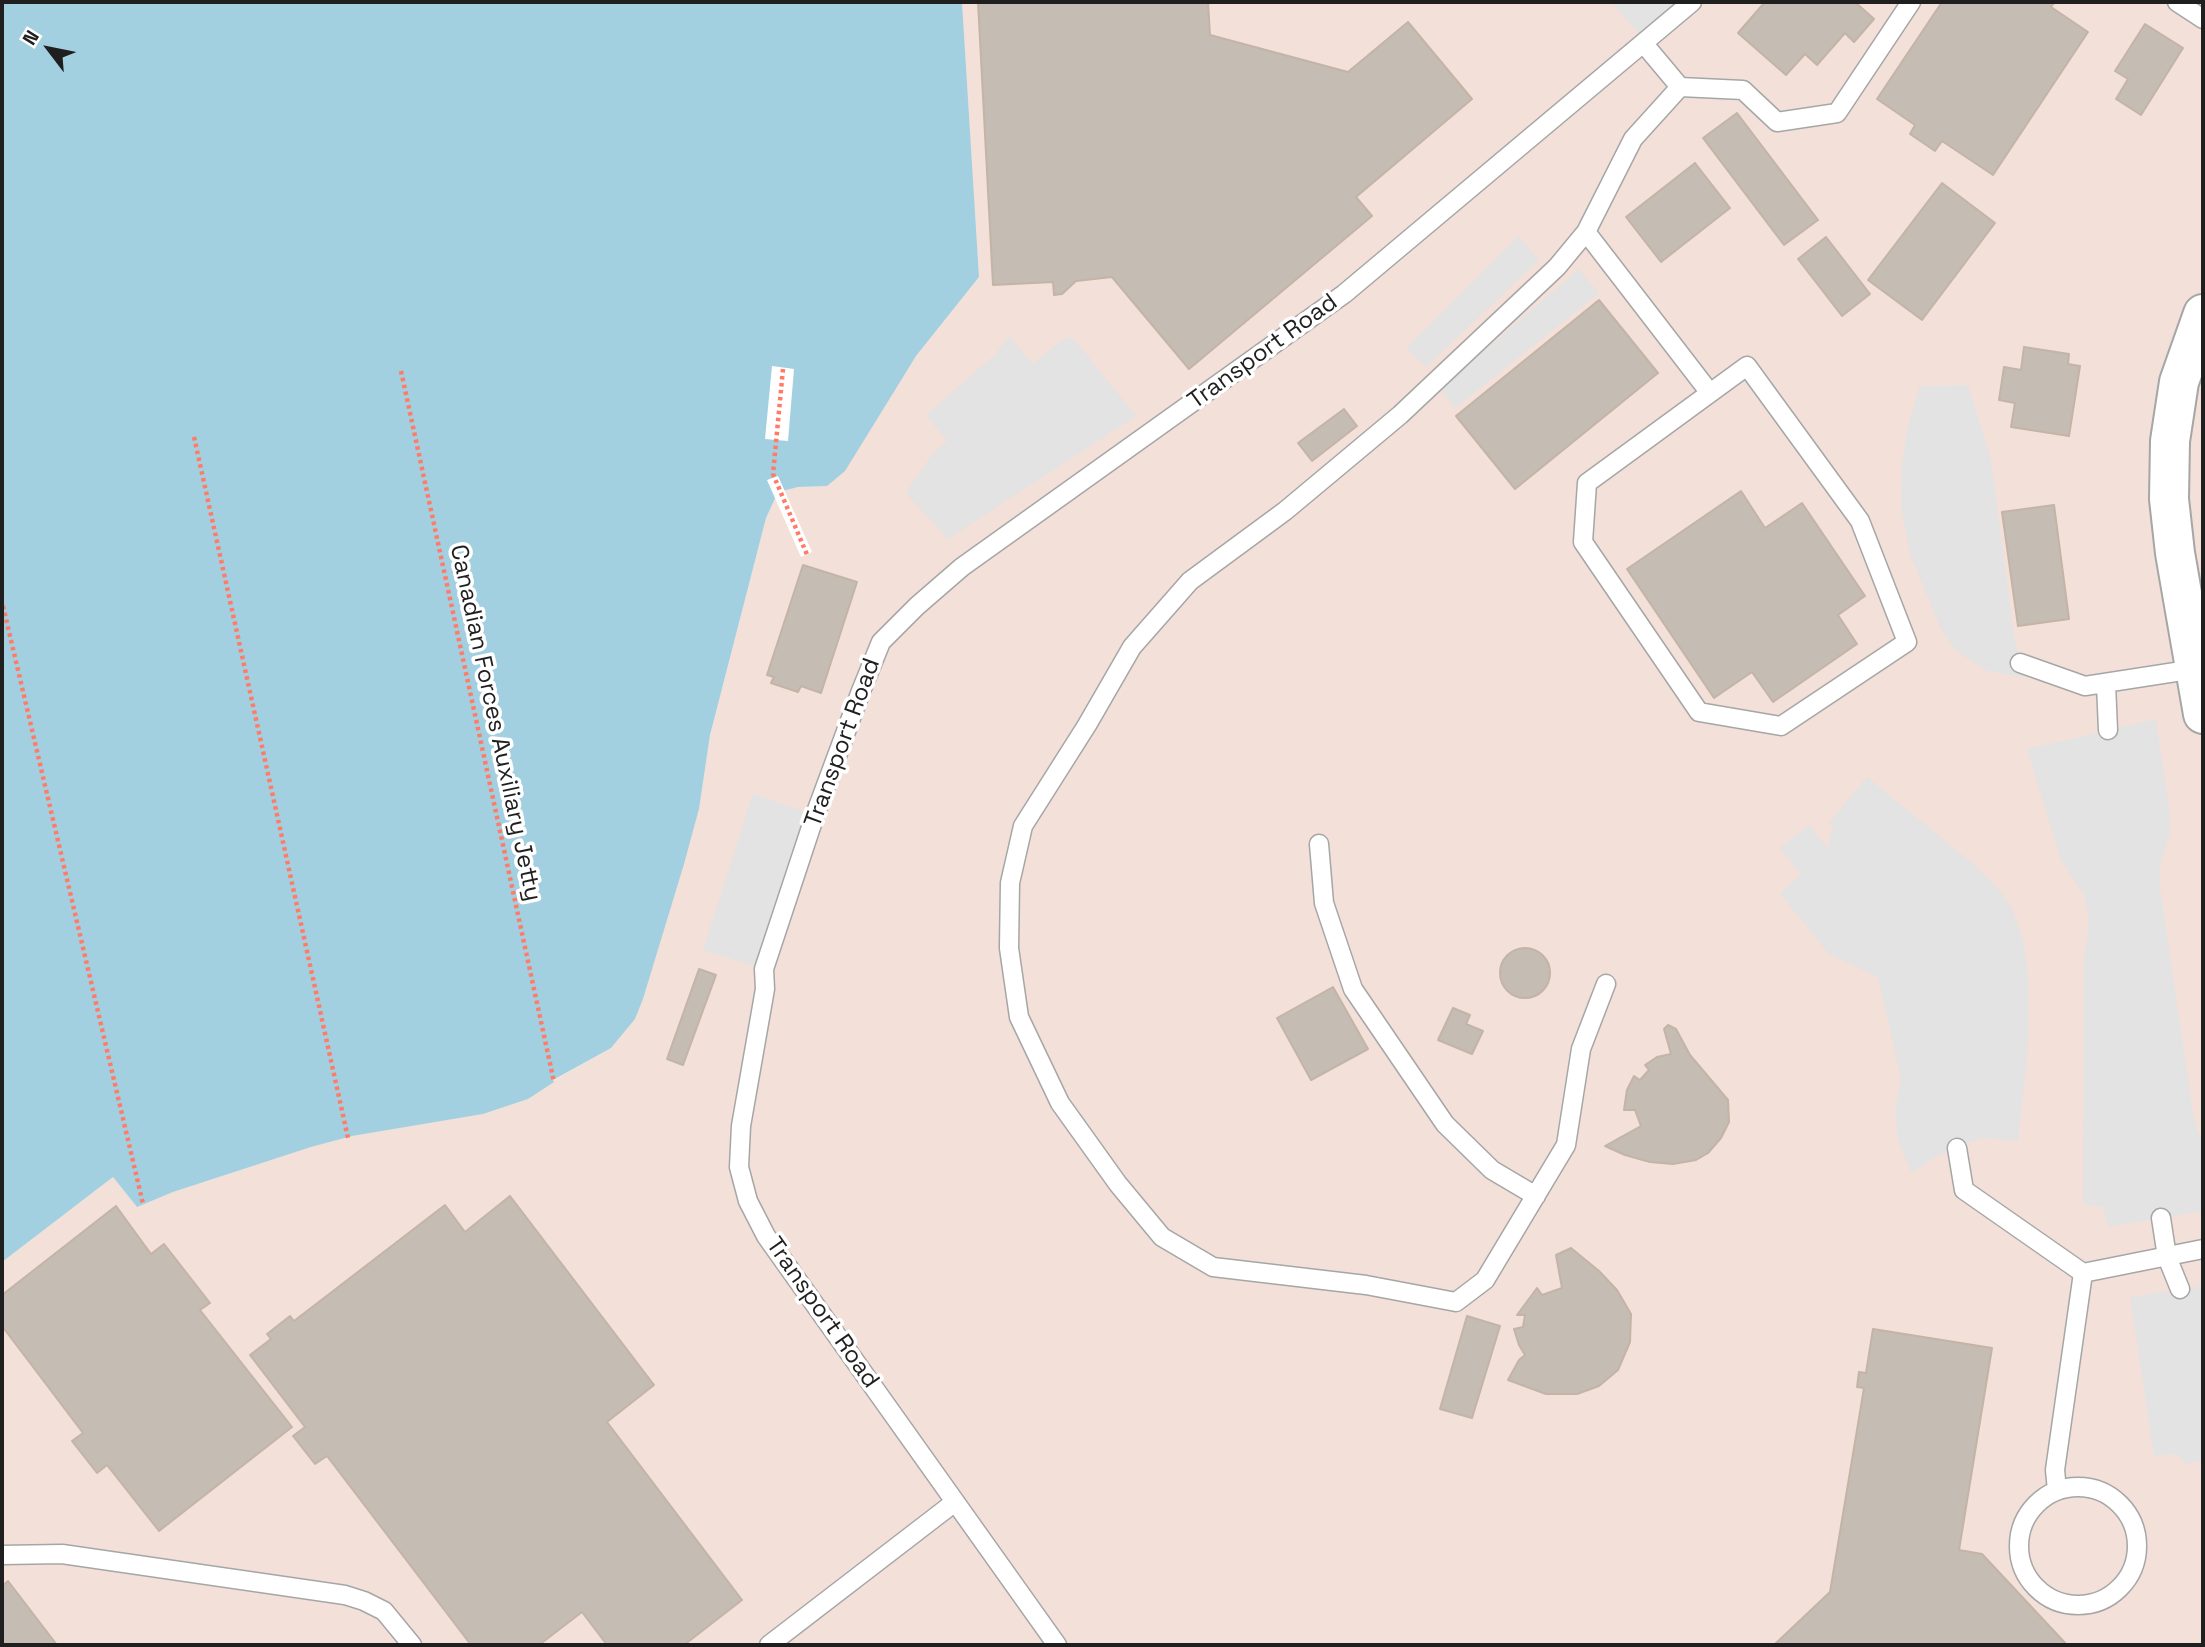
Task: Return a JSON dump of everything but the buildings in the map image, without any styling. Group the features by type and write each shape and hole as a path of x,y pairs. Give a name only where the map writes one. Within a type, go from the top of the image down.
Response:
{"street":[{"path":"2203,314 2179,382 2169,441 2169,499 2175,553 2203,714"}],"lane":[{"name":"Transport Road","path":"1057,1645 766,1236 748,1201 739,1167 741,1126 765,989 764,969 815,815 881,642 962,567 1344,294 1692,2"},
{"path":"1644,44 1680,87 1743,90 1777,122 1837,113 1911,2"},
{"path":"2177,2 2203,19"},
{"path":"1606,984 1581,1049 1566,1145 1485,1280 1456,1302 1366,1285 1213,1267 1161,1237 1118,1184 1060,1103 1019,1017 1009,948 1010,883 1023,826 1087,725 1132,647 1190,581 1285,510 1400,415 1557,267 1587,232 1633,139 1680,87"},
{"path":"1587,232 1710,393"},
{"path":"1746,366 1860,521 1907,642 1782,726 1699,712 1583,542 1587,483 1710,393 1746,366"},
{"path":"2020,663 2085,686 2196,669"},
{"path":"2106,684 2108,730"},
{"path":"1319,844 1324,903 1353,989 1445,1124 1492,1170 1536,1196"},
{"path":"1956,1148 1964,1190 2083,1273 2203,1249"},
{"path":"2161,1218 2167,1257 2180,1289"},
{"path":"2057,1490 2056,1470 2083,1273"},
{"path":"2084,1485 2115,1497 2135,1524 2138,1556 2124,1585 2100,1602 2070,1606 2040,1593 2022,1568 2018,1542 2027,1513 2057,1490 2084,1485"},
{"path":"769,1645 956,1502"},
{"path":"2,1555 62,1554 345,1595 384,1611 412,1645"}],"path":[{"path":"783,369 773,474 808,557"},
{"name":"Canadian Forces Auxiliary Jetty","path":"401,371 554,1082"},
{"path":"194,437 348,1138"},
{"path":"3,606 143,1204"}],"shaded area":[{"path":"962,2 2203,2 2203,1645 2,1645 2,1262 113,1177 137,1207 173,1192 311,1147 352,1136 483,1114 528,1099 553,1081 611,1048 635,1019 699,809 710,735 766,518 778,492 798,487 827,486 916,356 979,277"},
{"path":"1611,2 1692,2 1646,41"},
{"path":"1518,236 1539,260 1426,367 1406,348"},
{"path":"1579,269 1599,293 1455,408 1440,389"},
{"path":"1009,336 1033,364 1063,339 1073,338 1136,416 948,539 906,493 931,456 947,441 926,415 996,354"},
{"path":"1968,385 1991,460 2014,635 2024,677 1987,671 1956,651 1941,629 1910,554 1901,507 1902,464 1908,426 1920,386"},
{"path":"2156,719 2170,815 2169,835 2159,881 2193,1113 2203,1143 2203,1211 2108,1227 2103,1207 2083,1205 2084,953 2088,936 2088,914 2084,895 2061,860 2027,749"},
{"path":"1867,777 1996,886 2011,906 2023,939 2028,975 2028,1046 2018,1141 1982,1138 1937,1156 1912,1173 1898,1141 1895,1110 1901,1078 1878,977 1829,954 1780,893 1801,875 1780,848 1809,825 1828,849 1834,827 1829,823"},
{"path":"753,794 815,815 764,969 703,950"},
{"path":"2203,1286 2203,1461 2184,1464 2183,1459 2175,1454 2154,1456 2130,1297"}],"water":[{"path":"2,2 962,2 979,277 916,356 845,471 827,486 798,487 778,492 766,518 710,735 699,809 684,864 643,999 635,1019 611,1048 553,1080 554,1082 528,1099 483,1114 352,1136 311,1147 173,1192 137,1207 113,1177 2,1262"}],"pier":[{"path":"772,366 794,369 788,441 765,439"},
{"path":"778,476 812,552 801,557 767,480"}]}
